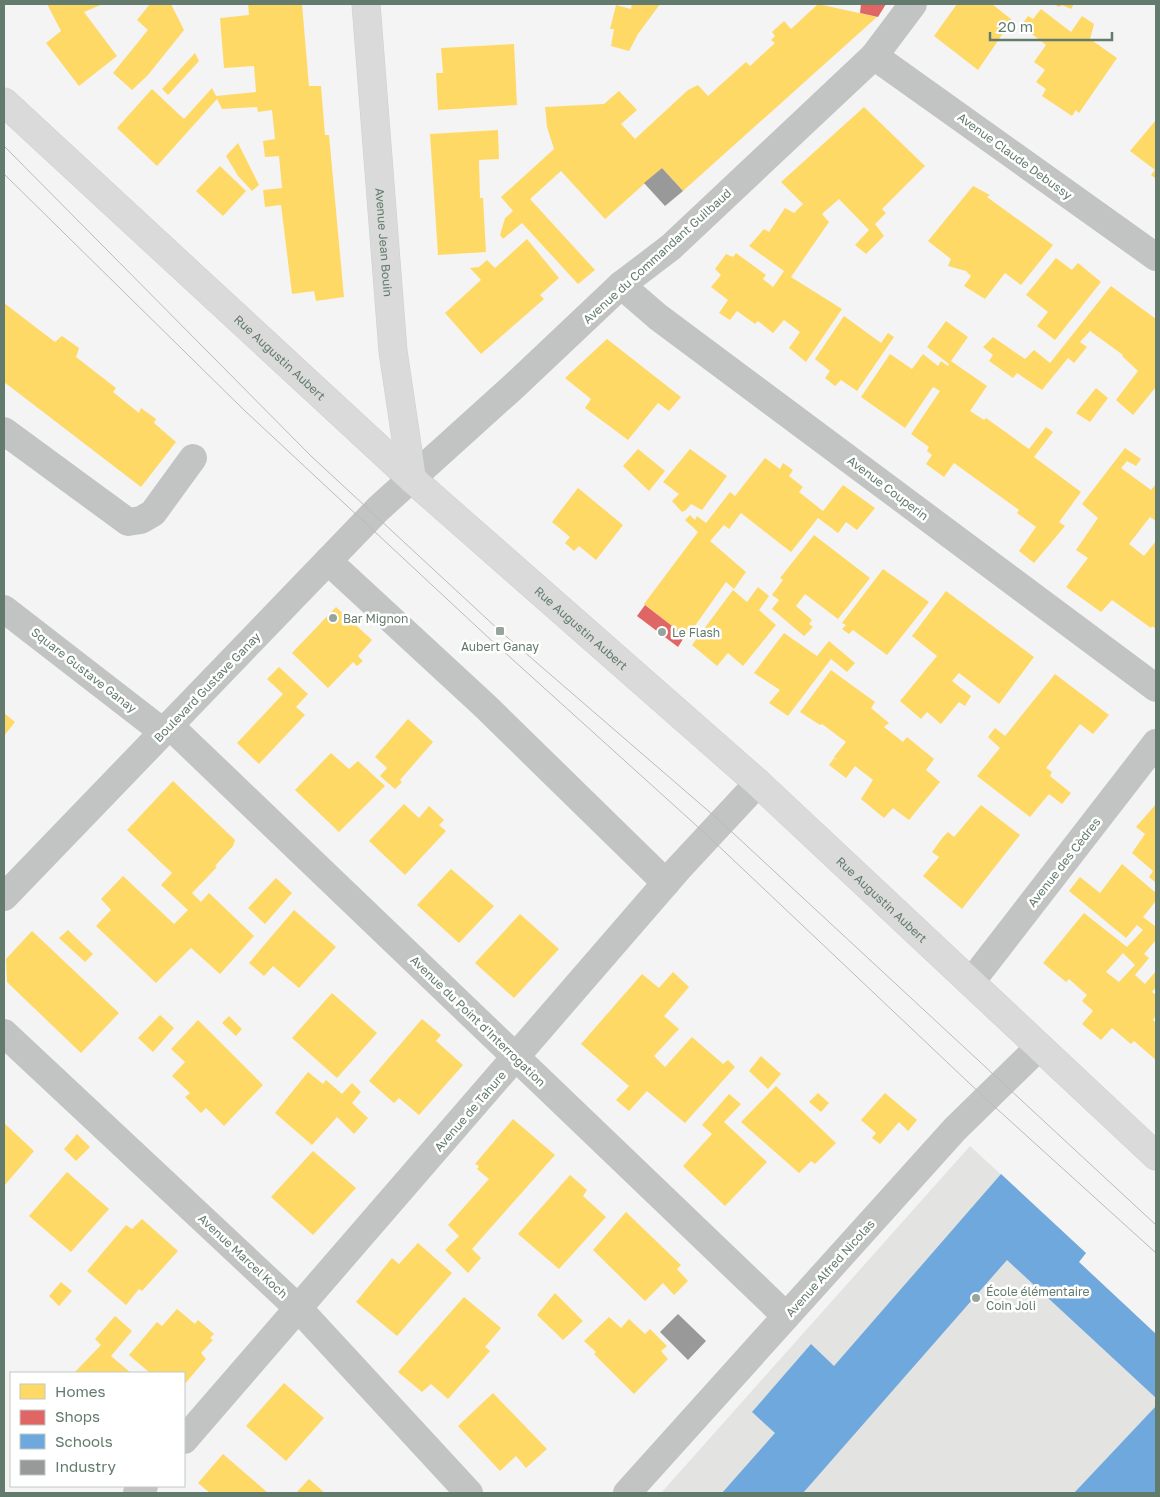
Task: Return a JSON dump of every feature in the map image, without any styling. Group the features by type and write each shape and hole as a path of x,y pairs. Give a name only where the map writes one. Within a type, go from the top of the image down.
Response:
{"main road":[{"name":"Avenue Jean Bouin","path":"366,4 393,350 412,479"},
{"name":"Rue Augustin Aubert","path":"4,102 412,479 758,783 1156,1156"}],"street":[{"name":"Avenue du Commandant Guilbaud","path":"412,479 621,285 671,247 874,56 913,4"},
{"name":"Avenue Claude Debussy","path":"874,56 1156,257"},
{"name":"Avenue Couperin","path":"621,285 658,316 1156,688"},
{"path":"4,431 128,522 141,520 154,513 193,458"},
{"name":"Boulevard Gustave Ganay","path":"4,897 378,509 412,479"},
{"path":"328,561 485,706 666,883"},
{"name":"Square Gustave Ganay","path":"4,608 166,729"},
{"name":"Avenue du Point d'Interrogation","path":"166,729 786,1316"},
{"name":"Avenue des Cèdres","path":"971,982 1156,742"},
{"name":"Avenue de Tahure","path":"185,1439 720,821 758,783"},
{"name":"Avenue Marcel Koch","path":"4,1033 299,1309 470,1493"},
{"name":"Avenue Alfred Nicolas","path":"627,1493 955,1130 1038,1047"}],"shaded area":[{"name":"École élémentaire Coin Joli","path":"970,1146 1086,1253 1079,1262 1156,1334 1156,1406 1074,1493 661,1493"}],"building: Homes":[{"path":"47,4 103,4 84,12 117,56 79,86 46,43 61,31"},
{"path":"150,4 171,4 184,30 148,75 132,90 113,73 148,30 137,20"},
{"path":"248,4 302,4 309,86 321,86 325,135 329,135 344,297 316,301 314,291 292,294 281,205 265,207 263,190 282,188 279,156 265,157 263,141 275,139 272,110 258,112 257,107 222,109 217,99 157,166 117,128 152,89 184,119 212,88 216,96 256,92 254,66 224,68 220,18 249,15"},
{"path":"632,4 660,4 638,34 629,51 611,46 614,29 610,29 616,5 631,9"},
{"path":"818,4 877,17 683,191 662,168 605,219 561,171 530,199 595,270 578,284 522,223 503,239 500,235 505,218 513,211 501,197 554,149 547,127 545,107 604,104 619,91 637,110 621,124 635,139 688,90 698,85 708,96 746,62 750,66 775,43 771,40 775,36 772,32 784,21 791,29"},
{"path":"957,4 992,4 1012,20 978,70 934,36"},
{"path":"1053,4 1074,4 1071,9"},
{"path":"1041,9 1071,32 1082,16 1094,24 1090,39 1117,58 1079,113 1076,110 1072,116 1042,96 1046,89 1036,82 1045,70 1034,62 1046,45 1021,26 1028,16 1033,19"},
{"path":"514,44 517,105 438,110 436,73 443,73 441,48"},
{"path":"195,53 199,61 168,95 162,89"},
{"path":"864,107 925,166 882,209 886,213 875,224 884,236 866,254 855,245 869,230 839,199 822,214 829,222 791,277 842,309 806,362 789,348 800,332 784,320 773,333 758,321 755,324 737,311 730,320 719,313 728,300 711,287 721,275 715,269 726,254 733,257 736,253 766,275 763,279 773,287 784,271 749,246 764,229 769,232 785,208 794,213 803,204 781,182"},
{"path":"1156,120 1156,179 1151,175 1155,170 1130,151"},
{"path":"498,130 499,159 479,160 480,198 483,198 486,252 438,255 430,134"},
{"path":"238,143 259,185 252,191 238,176 226,156"},
{"path":"220,166 246,191 223,216 196,191"},
{"path":"973,186 990,195 987,197 1053,245 1021,285 1005,273 985,299 964,286 971,276 966,271 948,266 951,259 928,241"},
{"path":"527,239 559,278 540,295 544,299 481,354 445,313 481,280 470,268 479,267 487,260 495,268"},
{"path":"1056,258 1072,270 1078,263 1101,282 1055,340 1037,326 1048,312 1026,295"},
{"path":"1111,286 1156,319 1156,387 1133,415 1116,400 1138,371 1123,355 1090,331 1080,342 1087,347 1074,363 1068,358 1042,390 1017,373 1013,378 989,361 993,355 983,347 993,337 1025,359 1034,350 1050,363"},
{"path":"4,303 55,342 62,336 79,348 76,357 116,388 113,392 139,413 141,408 156,419 154,423 176,442 141,487 4,382"},
{"path":"844,316 881,343 888,333 894,337 857,391 841,380 835,386 825,378 830,371 815,359"},
{"path":"946,321 968,337 951,361 987,386 970,411 984,420 986,418 1029,449 1046,427 1053,432 1034,457 1081,492 1059,522 1065,526 1034,563 1019,551 1036,527 1017,513 1019,510 954,463 944,477 926,464 932,455 927,451 929,447 911,434 940,391 933,387 905,428 861,397 890,354 912,369 923,354 938,366 941,361 948,366 949,364 927,347"},
{"path":"607,339 681,397 669,411 658,403 628,440 585,408 591,399 565,378"},
{"path":"1096,388 1108,398 1090,422 1076,413"},
{"path":"1125,448 1141,459 1136,466 1127,461 1121,468 1151,490 1156,484 1156,521 1150,517 1129,544 1144,556 1156,541 1156,629 1152,626 1151,628 1112,600 1101,612 1066,587 1088,558 1076,550 1098,518 1082,504"},
{"path":"638,449 665,471 649,491 623,466"},
{"path":"690,449 727,476 702,510 691,504 682,512 672,501 679,494 663,482"},
{"path":"765,458 780,469 783,463 793,470 789,476 803,487 799,492 823,511 843,485 875,508 857,530 846,522 838,533 818,518 791,552 741,513 729,529 724,525 710,541 746,572 734,589 726,582 687,637 644,604 698,532 685,520 690,515 695,520 697,516 706,523 730,492 735,496"},
{"path":"578,488 623,525 596,560 579,546 574,551 565,543 570,537 552,522"},
{"path":"814,535 870,578 838,619 805,594 796,606 812,620 809,624 813,627 804,636 772,609 779,600 772,595 783,580 780,578"},
{"path":"883,569 929,602 887,655 853,630 849,634 842,629 846,625 842,623"},
{"path":"758,587 769,596 759,610 776,625 743,666 728,653 717,666 692,645 733,590 747,602"},
{"path":"946,591 1034,657 999,704 959,673 952,681 971,696 965,706 959,702 941,724 927,712 921,719 900,701 937,656 912,636"},
{"path":"336,607 372,640 358,656 363,661 357,666 353,662 328,688 292,653"},
{"path":"784,633 817,656 829,641 855,663 847,672 831,659 788,716 769,703 780,690 754,673"},
{"path":"279,667 308,694 296,707 305,715 259,764 237,743 283,694 267,679"},
{"path":"831,670 875,702 871,708 889,723 884,727 903,742 907,737 934,759 926,770 940,782 909,820 893,808 884,818 861,799 873,780 855,766 846,778 829,765 834,758 838,761 834,757 846,742 822,724 820,725 800,712"},
{"path":"1055,674 1109,715 1093,734 1080,724 1046,768 1052,772 1050,776 1071,793 1062,804 1049,794 1030,817 977,776 1000,748 988,737 995,728 1005,736"},
{"path":"4,713 15,722 4,736"},
{"path":"408,719 433,742 400,780 402,782 395,789 380,776 387,768 375,757"},
{"path":"331,753 349,769 358,761 385,786 339,832 295,790"},
{"path":"173,781 235,840 233,846 215,866 217,867 192,893 201,902 209,893 254,936 220,974 191,948 156,983 96,926 111,910 101,899 123,876 174,924 188,910 161,885 172,873 127,830"},
{"path":"404,804 419,818 429,806 444,820 439,825 446,831 405,875 369,841"},
{"path":"1156,804 1156,883 1149,877 1153,871 1132,853 1145,834 1136,827"},
{"path":"981,805 1020,835 962,909 923,876 939,857 932,852 943,837 948,832 954,837"},
{"path":"1122,864 1156,893 1156,903 1143,917 1156,927 1156,940 1144,954 1149,958 1135,975 1145,984 1156,971 1156,987 1152,992 1156,995 1156,1015 1153,1020 1156,1023 1156,1060 1134,1041 1131,1044 1112,1028 1101,1040 1082,1024 1093,1011 1082,1001 1087,995 1069,979 1066,982 1043,963 1084,913 1127,947 1143,930 1137,925 1126,938 1069,891 1080,877 1100,893","holes":["1123,953 1135,965 1119,982 1106,972"]},
{"path":"451,869 494,906 459,943 417,905"},
{"path":"276,878 292,893 265,924 248,908"},
{"path":"294,910 336,947 299,988 273,966 264,976 249,963"},
{"path":"520,914 559,949 514,998 475,963"},
{"path":"68,930 93,954 85,962 59,938"},
{"path":"32,931 119,1013 81,1053 7,982 6,959"},
{"path":"673,972 689,987 664,1016 679,1029 654,1056 665,1067 692,1037 723,1064 728,1060 735,1067 685,1123 647,1091 629,1111 616,1100 629,1086 581,1044 642,974 659,988"},
{"path":"332,993 377,1033 337,1078 292,1038"},
{"path":"160,1015 174,1028 153,1052 138,1038"},
{"path":"229,1016 242,1029 236,1036 222,1023"},
{"path":"422,1019 441,1035 436,1041 463,1065 419,1115 399,1098 394,1103 369,1081"},
{"path":"198,1020 263,1085 224,1126 206,1108 201,1113 185,1097 190,1093 172,1076 185,1062 171,1049"},
{"path":"761,1056 781,1074 768,1089 749,1071"},
{"path":"308,1072 323,1084 326,1080 342,1094 352,1083 361,1092 352,1103 368,1118 354,1134 337,1117 312,1145 275,1113"},
{"path":"776,1086 836,1143 815,1164 811,1161 799,1173 741,1122"},
{"path":"818,1093 829,1103 821,1112 809,1102"},
{"path":"885,1093 917,1120 908,1131 899,1122 880,1144 872,1138 876,1133 861,1120"},
{"path":"729,1094 741,1104 724,1122 767,1162 725,1206 683,1166 712,1134 702,1125"},
{"path":"513,1119 555,1155 472,1249 481,1258 468,1273 445,1250 459,1236 448,1225 489,1179 477,1169 479,1166 475,1164"},
{"path":"4,1123 34,1151 4,1186"},
{"path":"77,1134 90,1147 76,1161 64,1149"},
{"path":"313,1151 356,1188 313,1235 271,1197"},
{"path":"67,1172 109,1209 71,1252 29,1216"},
{"path":"570,1175 587,1190 583,1196 606,1217 559,1269 518,1234"},
{"path":"626,1212 681,1265 677,1269 688,1281 674,1295 663,1283 645,1301 593,1250"},
{"path":"142,1219 178,1251 142,1291 139,1289 126,1305 87,1271 126,1225 132,1229"},
{"path":"418,1243 452,1273 397,1336 356,1302 392,1258 399,1264"},
{"path":"61,1282 72,1291 59,1306 49,1296"},
{"path":"555,1293 583,1321 563,1340 537,1315"},
{"path":"464,1297 501,1328 485,1347 490,1351 448,1399 431,1384 422,1392 398,1372"},
{"path":"177,1309 195,1324 198,1320 214,1334 210,1338 213,1340 201,1353 206,1359 185,1384 185,1372 149,1372 129,1355 157,1322 162,1326"},
{"path":"115,1316 132,1331 111,1356 130,1372 75,1372 101,1345 95,1339"},
{"path":"609,1317 621,1328 629,1319 645,1334 650,1329 667,1346 661,1351 668,1359 634,1394 594,1354 596,1352 584,1341"},
{"path":"284,1383 324,1418 286,1461 246,1426"},
{"path":"493,1393 547,1449 526,1468 516,1456 500,1471 458,1426"},
{"path":"223,1454 268,1493 210,1493 198,1483"},
{"path":"309,1479 325,1493 296,1493"}],"building: Shops":[{"path":"861,4 886,4 878,17 860,13"},
{"path":"645,605 685,636 678,647 637,616"}],"building: Schools":[{"path":"1001,1174 1086,1253 1079,1262 1156,1334 1156,1398 1007,1260 803,1493 722,1493 775,1433 752,1412 811,1344 834,1366"},
{"path":"1156,1406 1156,1493 1074,1493"}],"building: Industry":[{"path":"662,168 683,191 665,206 644,183"},
{"path":"678,1314 706,1341 688,1360 660,1332"}],"tram line":[{"path":"4,146 311,456 500,631 720,821 1156,1225"},
{"path":"4,174 244,410 491,640 708,836 986,1099 1156,1253"}],"place":[{"name":"Bar Mignon","path":"333,618"},
{"name":"Aubert Ganay","path":"500,631"},
{"name":"Le Flash","path":"662,632"},
{"name":"École élémentaire Coin Joli","path":"976,1298"}]}
